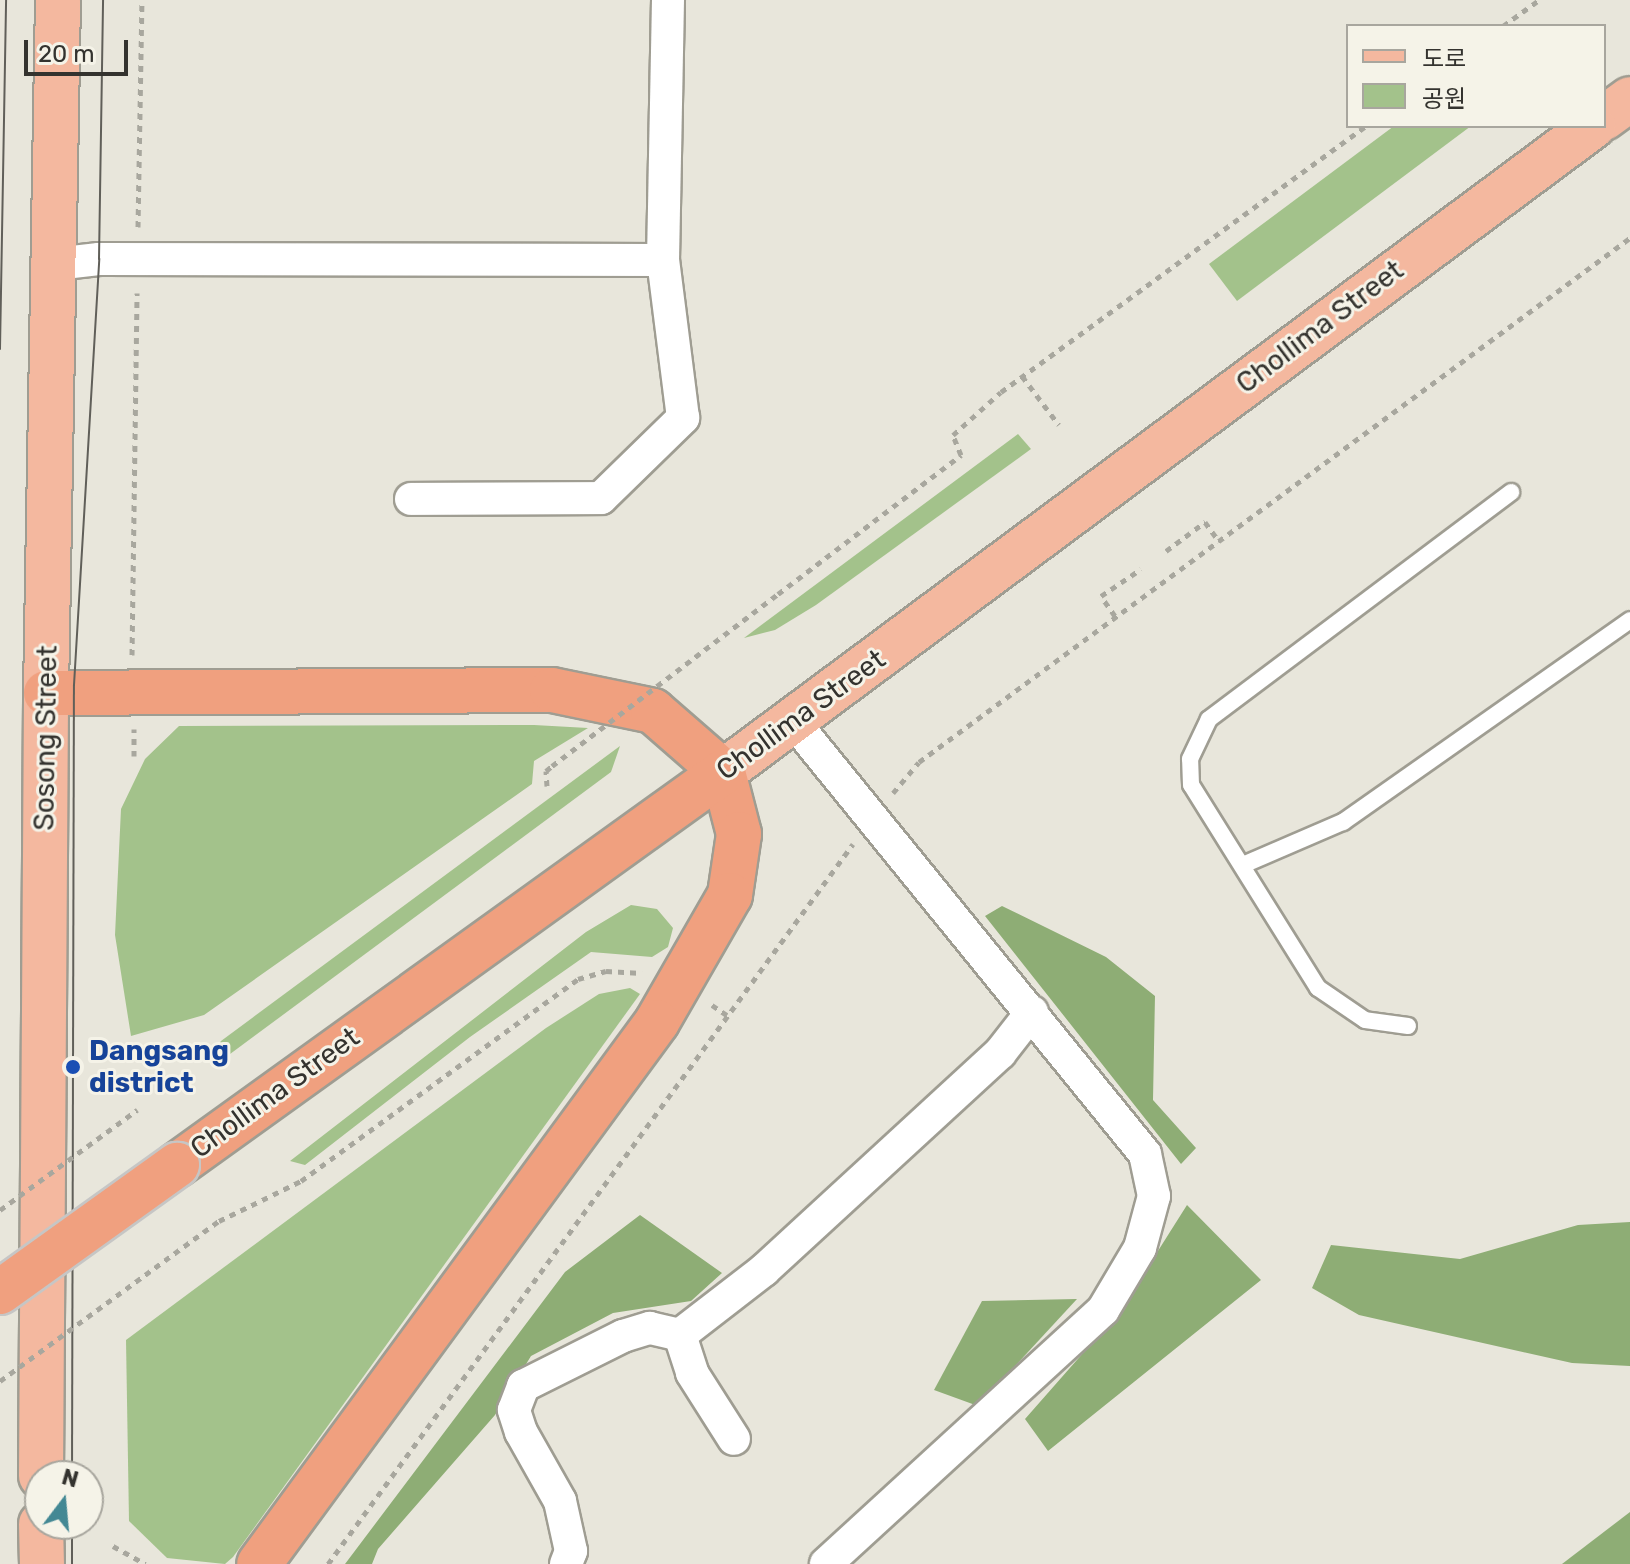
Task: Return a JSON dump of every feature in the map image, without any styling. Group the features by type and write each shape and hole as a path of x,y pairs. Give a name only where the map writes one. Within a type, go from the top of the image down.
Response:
{"highway":[{"path":"46,693 552,690 653,711 723,772 739,834 730,895 648,1035 259,1564"},
{"name":"Chollima Street","path":"0,1292 723,772"}],"main road":[{"name":"Sosong Street","path":"41,1460 46,693 58,0"},
{"path":"1606,117 1630,99"},
{"name":"Chollima Street","path":"723,772 1590,128"},
{"path":"41,1540 42,1564"}],"street":[{"path":"411,499 601,498 683,418 663,260 668,0"},
{"path":"55,264 137,259 663,260"},
{"path":"793,721 1145,1154 1154,1196 1140,1248 1103,1310 826,1564"},
{"path":"680,1335 776,1260 1000,1053 1032,1012"},
{"path":"566,1564 571,1551 560,1501 521,1432 514,1410 523,1386 623,1336 650,1328 680,1335"},
{"path":"680,1335 692,1373 734,1439"}],"lane":[{"path":"1408,1026 1365,1020 1318,988 1191,785 1192,750 1209,719 1511,492"},
{"path":"1243,865 1343,822 1630,620"}],"path":[{"path":"134,756 142,0"},
{"path":"1506,24 1539,0"},
{"path":"547,786 546,771 552,766 961,455 953,435 1022,376 1363,128"},
{"path":"1022,376 1059,425"},
{"path":"1166,551 1205,522 1219,541"},
{"path":"1115,616 1101,596 1141,569"},
{"path":"0,1381 219,1221 301,1181 578,979 606,971 680,983 727,1015"},
{"path":"0,1210 137,1110"},
{"path":"113,1546 145,1564"}],"green space":[{"path":"1391,128 1468,128 1237,301 1209,264"},
{"path":"1018,434 1031,449 816,605 775,630 744,638"},
{"path":"534,725 588,728 534,761 532,784 204,1015 131,1036 115,935 121,809 145,759 179,726"},
{"path":"620,746 611,772 222,1060 216,1059 213,1053 221,1041"},
{"path":"631,905 657,909 673,928 668,947 652,957 591,952 470,1037 305,1165 290,1161 586,932"},
{"path":"1002,906 1106,957 1155,996 1153,1100 1196,1148 1181,1164 985,916"},
{"path":"630,988 640,994 233,1557 225,1564 167,1558 129,1521 126,1340 546,1028 599,994"},
{"path":"1187,1205 1261,1280 1048,1451 1025,1419 1120,1311"},
{"path":"640,1215 722,1273 691,1301 613,1313 531,1356 495,1415 378,1549 372,1564 345,1564 565,1272"},
{"path":"1630,1222 1630,1366 1572,1363 1359,1315 1312,1288 1331,1245 1460,1259 1578,1225"},
{"path":"1077,1299 978,1406 934,1390 982,1301"},
{"path":"1630,1512 1630,1564 1562,1564"}],"tram line":[{"path":"0,349 6,0"},
{"path":"72,1460 74,685 99,259 103,0"},
{"path":"72,1540 72,1564"}],"place":[{"name":"Dangsang district","path":"73,1067"}]}
